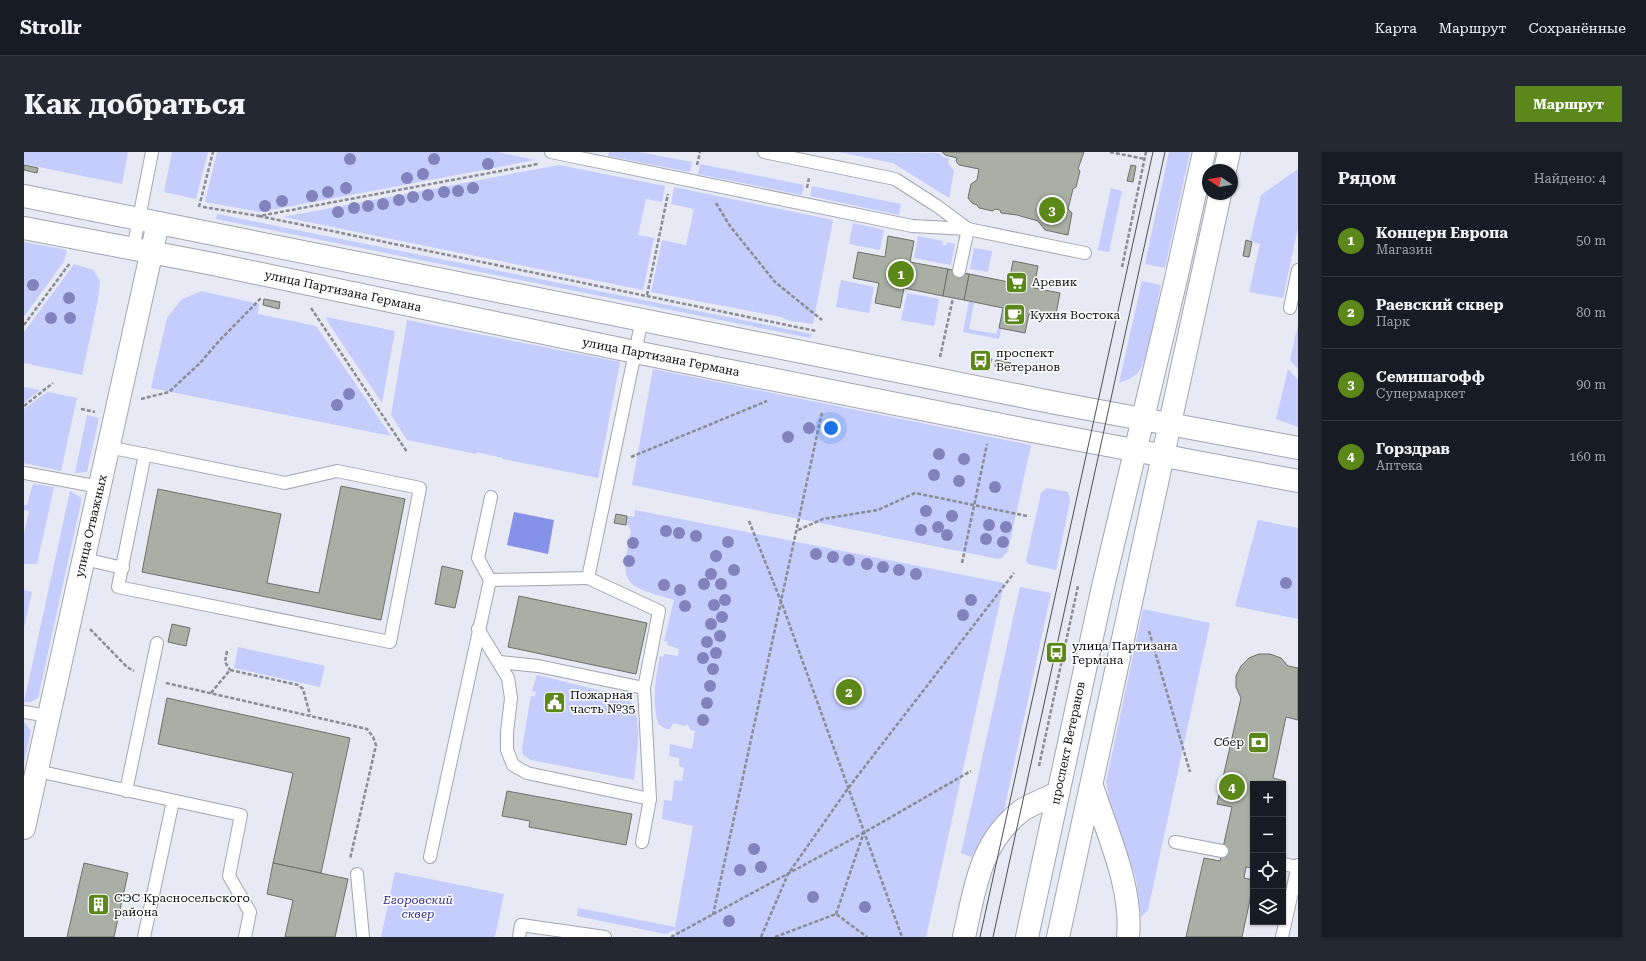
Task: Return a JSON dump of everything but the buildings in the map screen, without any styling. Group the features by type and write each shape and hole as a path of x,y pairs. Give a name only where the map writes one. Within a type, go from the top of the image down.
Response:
{"main road":[{"name":"проспект Ветеранов","path":"1027,937 1102,591 1204,152"},
{"path":"1226,164 1229,152"},
{"path":"24,196 1143,419 1298,448"},
{"path":"1058,937 1219,200"},
{"name":"улица Отважных","path":"24,824 100,487 148,221"},
{"name":"улица Партизана Германа","path":"24,228 142,250 635,352 1298,481"},
{"path":"1092,786 1124,885 1130,920 1128,937"},
{"path":"964,937 980,866 989,846 1005,826 1022,811 1057,794"}],"lane":[{"path":"148,221 152,152"},
{"path":"551,152 567,154 704,184 912,226 968,229 1085,253"},
{"path":"764,152 814,157 895,179 937,206 968,229"},
{"path":"959,271 968,229"},
{"path":"1290,308 1298,270"},
{"path":"588,578 642,319"},
{"path":"108,447 145,454 285,483 337,471 420,488 390,642 118,587 145,454"},
{"path":"24,473 100,487"},
{"path":"430,857 478,629 490,580 478,558 491,497"},
{"path":"84,559 123,568"},
{"path":"490,580 588,578 659,611 644,688 650,799 642,842"},
{"path":"478,629 500,662 508,678 511,698 506,732 507,750 513,765 527,773 650,799"},
{"path":"126,791 158,642"},
{"path":"500,662 538,666 644,688"},
{"path":"24,712 49,716"},
{"path":"36,772 241,815 229,876 250,912 244,937"},
{"path":"144,937 173,801"},
{"path":"1175,842 1222,851"},
{"path":"1282,937 1298,866 1286,864"},
{"path":"357,874 363,937"},
{"path":"519,937 521,925 605,937"}],"path":[{"path":"199,207 212,152"},
{"path":"1110,152 1145,159"},
{"path":"1122,267 1146,152"},
{"path":"803,204 814,157"},
{"path":"259,216 540,164"},
{"path":"704,184 730,226 774,282 822,320"},
{"path":"647,295 670,187"},
{"path":"192,206 259,216 647,295 820,332"},
{"path":"24,325 70,263"},
{"path":"141,399 169,392 200,363 219,341 263,296"},
{"path":"940,357 953,298"},
{"path":"310,305 407,452"},
{"path":"24,406 53,383"},
{"path":"634,456 770,400"},
{"path":"713,915 782,604 823,410 815,408"},
{"path":"81,409 101,413"},
{"path":"962,563 987,443 994,445"},
{"path":"798,530 823,519 878,510 916,493 1027,516"},
{"path":"749,521 782,604 902,937"},
{"path":"760,937 788,874 849,787 1014,572"},
{"path":"1039,766 1078,586"},
{"path":"1148,627 1190,772"},
{"path":"90,628 128,667 150,679 367,730 373,737 376,745 349,864 357,874"},
{"path":"227,651 225,662 230,670 301,687 310,716"},
{"path":"211,693 230,670"},
{"path":"671,937 788,874 972,771"},
{"path":"836,914 864,832"},
{"path":"775,937 836,914"},
{"path":"836,914 867,937"}],"green space":[{"path":"24,152 128,152 122,184 24,164"},
{"path":"172,152 208,152 196,199 164,192"},
{"path":"217,152 497,152 536,160 260,212 205,202"},
{"path":"609,152 639,152 692,162 690,172 608,156"},
{"path":"839,152 940,153 943,157 949,158 948,163 954,171 949,198 893,163"},
{"path":"1169,152 1190,152 1165,268 1145,264"},
{"path":"700,164 804,185 802,195 698,174"},
{"path":"559,165 665,186 662,202 646,199 638,235 654,238 643,290 283,217"},
{"path":"1298,169 1298,228 1283,298 1249,292 1260,244 1250,241 1261,195"},
{"path":"812,186 901,204 899,215 810,196"},
{"path":"674,187 833,220 813,324 793,322 781,317 651,292 662,240 686,245 694,209 671,204"},
{"path":"1111,188 1122,191 1109,252 1098,250"},
{"path":"217,214 812,334 810,338 216,219"},
{"path":"853,223 884,230 880,250 849,244"},
{"path":"918,236 943,241 942,245 946,245 947,242 955,244 951,265 914,258"},
{"path":"24,242 67,250 64,261 24,317"},
{"path":"974,248 992,251 988,272 970,269"},
{"path":"74,264 93,270 100,281 98,299 82,375 24,363 24,332"},
{"path":"841,280 874,287 869,313 836,307"},
{"path":"1142,281 1161,285 1150,342 1147,354 1140,370 1133,376 1119,383"},
{"path":"201,291 259,304 258,314 316,326 391,436 151,388 167,318 181,300"},
{"path":"907,293 939,299 934,326 901,320"},
{"path":"969,301 974,303 969,329 996,334 998,328 1001,329 999,339 963,332"},
{"path":"326,317 395,331 382,403 329,324"},
{"path":"407,320 620,362 598,478 503,459 477,452 476,454 407,440 391,415"},
{"path":"1298,325 1298,369 1290,360"},
{"path":"653,369 1031,445 1008,551 1002,558 998,559 632,485"},
{"path":"1288,369 1298,380 1298,427 1276,419"},
{"path":"24,387 40,390 24,403"},
{"path":"47,392 77,398 61,471 24,463 24,409"},
{"path":"87,415 99,418 87,472 75,473"},
{"path":"33,484 54,487 37,564 24,564 24,534 29,511 24,510 24,505 27,505"},
{"path":"1047,488 1068,492 1070,501 1056,570 1028,564 1026,561 1041,493"},
{"path":"70,491 82,498 38,698 31,702 24,702"},
{"path":"635,510 1004,583 926,937 676,937 675,930 665,934 577,916 578,908 675,927 693,826 662,819 664,800 672,801 674,780 682,781 684,768 679,766 679,758 669,756 670,744 692,749 695,731 691,730 687,724 684,726 673,723 670,729 666,729 658,724 655,707 655,690 660,656 664,657 664,654 678,656 679,649 667,645 668,642 664,641 674,600 635,586 629,580 626,573 625,562 631,531 626,522 627,516 634,517"},
{"path":"1258,520 1298,528 1298,619 1235,606"},
{"path":"1020,587 1051,593 1003,815 988,831 971,857 961,853"},
{"path":"24,590 32,592 24,627"},
{"path":"1143,609 1210,623 1148,910 1141,917 1136,879 1109,798 1106,782"},
{"path":"238,647 325,666 320,687 234,668"},
{"path":"537,675 627,697 633,705 638,725 634,780 531,760 523,755 522,748 531,696 535,697 536,692 532,691"},
{"path":"24,722 31,731 24,762"},
{"name":"Егоровский сквер","path":"395,872 504,894 495,937 381,937"}],"water":[{"path":"514,512 554,520 548,554 507,545"}],"tram line":[{"path":"980,937 1153,152"},
{"path":"993,937 1165,152"}],"place":[{"name":"Семишагофф","path":"1052,210"},
{"name":"Концерн Европа","path":"901,274"},
{"name":"Аревик","path":"1016,282"},
{"name":"Кухня Востока","path":"1014,315"},
{"name":"проспект Ветеранов","path":"980,360"},
{"name":"улица Партизана Германа","path":"1056,653"},
{"name":"Раевский сквер","path":"849,692"},
{"name":"Пожарная часть №35","path":"554,702"},
{"name":"Сбер","path":"1259,742"},
{"name":"Горздрав","path":"1232,787"},
{"name":"СЭС Красносельского района","path":"98,905"}]}
